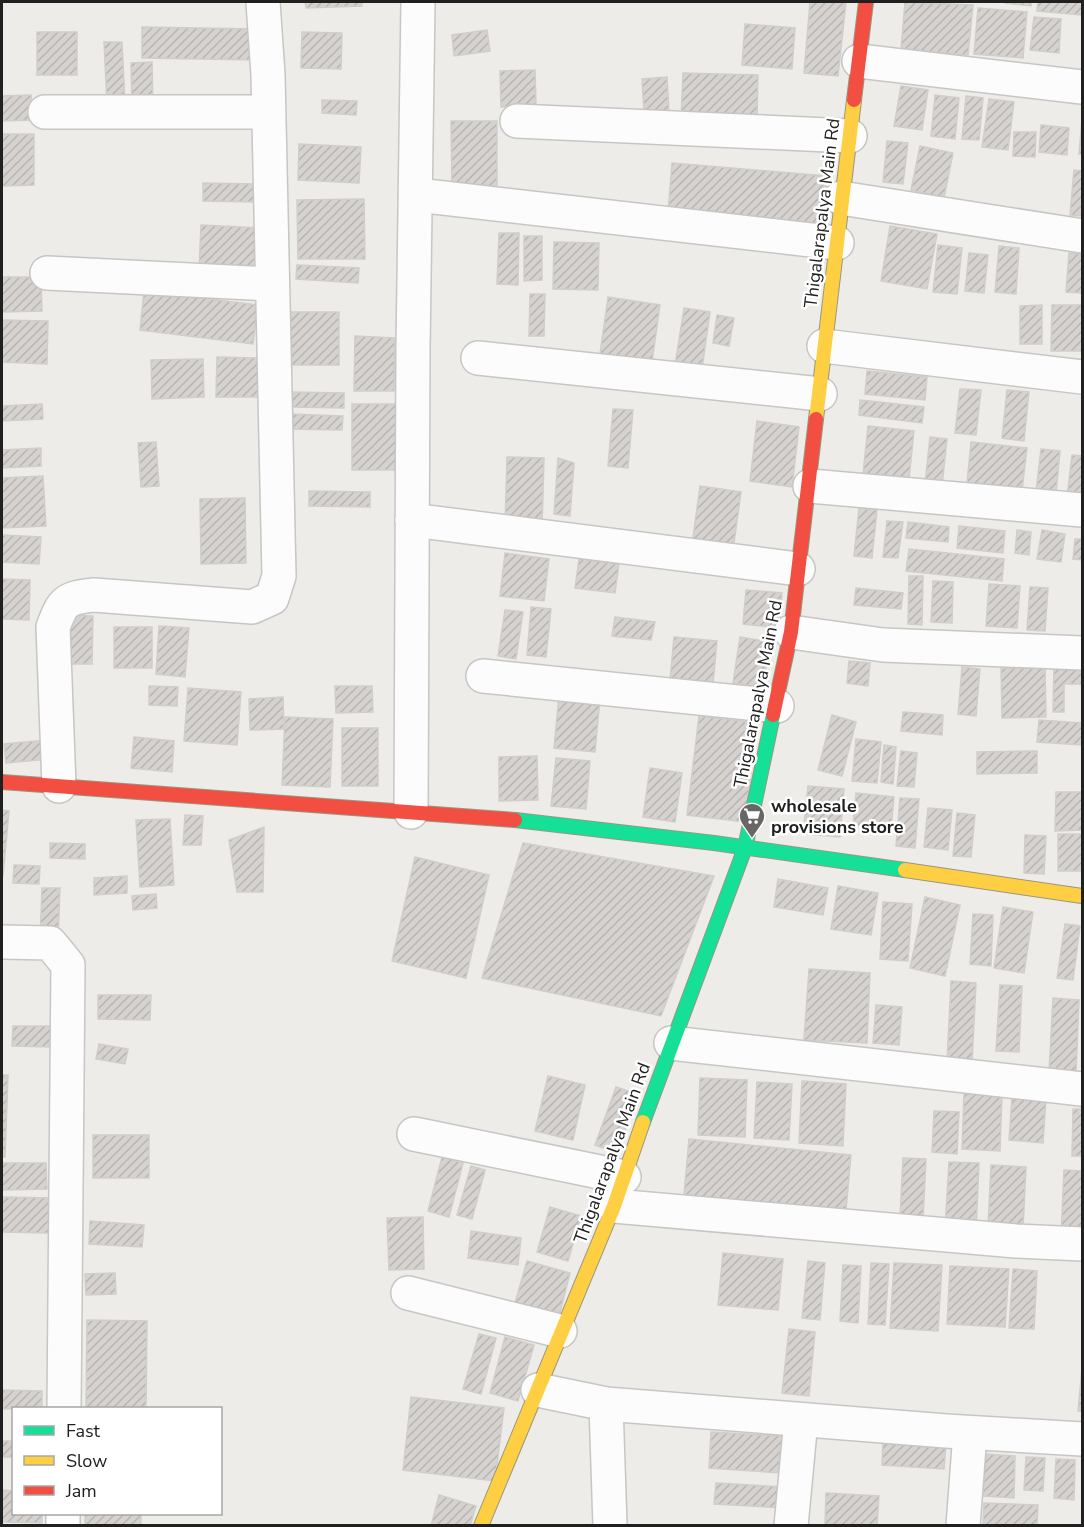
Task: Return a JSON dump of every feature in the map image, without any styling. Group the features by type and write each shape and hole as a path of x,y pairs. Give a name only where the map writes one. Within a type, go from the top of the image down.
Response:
{"street":[{"path":"59,786 53,627 62,604 73,597 94,595 252,607 272,598 279,576 268,112 263,2"},
{"path":"411,812 418,2"},
{"name":"Thigalarapalya Main Rd","path":"481,1526 538,1390 560,1330 619,1192 671,1043 745,848 791,632 866,2"},
{"path":"859,61 1083,87"},
{"path":"45,112 268,112"},
{"path":"517,121 850,136"},
{"path":"417,195 837,243"},
{"path":"841,198 1083,236"},
{"path":"47,273 272,284"},
{"path":"824,346 1083,377"},
{"path":"478,357 820,394"},
{"path":"810,486 1083,510"},
{"path":"412,520 798,569"},
{"path":"791,632 883,645 1083,653"},
{"path":"483,676 777,706"},
{"path":"2,782 523,821 745,848 1083,896"},
{"path":"2,942 50,943 68,965 64,1407"},
{"path":"671,1043 1083,1089"},
{"path":"414,1134 619,1192 1016,1241 1083,1244"},
{"path":"408,1293 560,1330"},
{"path":"538,1390 606,1404 970,1433 1083,1439"},
{"path":"606,1404 610,1526"},
{"path":"791,1526 801,1420"},
{"path":"963,1526 970,1433"}],"building":[{"path":"305,2 362,2 362,6 306,8"},
{"path":"810,2 846,2 838,76 804,73"},
{"path":"905,2 973,5 968,55 901,49"},
{"path":"1031,2 1031,6 1005,3"},
{"path":"1038,2 1082,2 1082,15 1037,11"},
{"path":"978,8 1027,12 1023,58 974,54"},
{"path":"1034,17 1061,19 1059,53 1030,50"},
{"path":"745,24 795,28 792,69 742,65"},
{"path":"142,27 260,29 260,60 142,58"},
{"path":"487,30 490,51 454,56 452,35"},
{"path":"37,32 77,32 77,75 37,75"},
{"path":"302,32 342,33 341,69 301,68"},
{"path":"104,42 122,42 125,103 107,104"},
{"path":"152,62 153,105 132,106 131,63"},
{"path":"535,70 536,106 501,107 500,71"},
{"path":"683,73 758,75 757,121 681,119"},
{"path":"667,77 669,111 644,113 642,79"},
{"path":"901,86 928,90 922,130 894,126"},
{"path":"31,95 33,120 2,121 2,96"},
{"path":"935,95 959,98 955,139 931,136"},
{"path":"966,96 983,98 979,140 962,139"},
{"path":"989,99 1014,102 1008,150 982,147"},
{"path":"322,100 357,101 356,115 322,113"},
{"path":"1082,120 1082,154 1079,154"},
{"path":"451,121 497,121 497,191 452,191"},
{"path":"1041,125 1069,128 1067,155 1039,152"},
{"path":"1014,132 1036,132 1035,157 1013,156"},
{"path":"2,134 34,134 34,185 2,186"},
{"path":"887,141 908,143 903,184 883,182"},
{"path":"299,144 361,147 359,183 298,180"},
{"path":"920,146 953,153 944,198 911,190"},
{"path":"672,163 827,176 823,226 668,213"},
{"path":"1074,170 1082,171 1082,216 1070,215"},
{"path":"203,183 258,184 258,202 203,201"},
{"path":"364,199 365,259 298,259 297,200"},
{"path":"201,225 263,228 260,274 199,271"},
{"path":"890,226 937,234 927,289 881,281"},
{"path":"499,233 519,233 518,285 497,284"},
{"path":"524,236 542,236 542,280 524,281"},
{"path":"554,242 599,243 598,290 553,289"},
{"path":"938,245 962,248 957,294 933,292"},
{"path":"999,246 1019,248 1016,294 995,292"},
{"path":"969,253 988,255 984,293 965,291"},
{"path":"1069,253 1082,254 1082,293 1066,292"},
{"path":"297,265 359,268 358,283 296,279"},
{"path":"2,277 41,277 42,311 2,312"},
{"path":"144,291 258,305 253,344 140,330"},
{"path":"530,294 545,294 544,336 529,336"},
{"path":"608,297 660,305 652,362 600,354"},
{"path":"1042,305 1042,344 1020,344 1020,306"},
{"path":"1052,305 1082,305 1082,351 1051,351"},
{"path":"684,308 710,312 702,369 675,365"},
{"path":"278,312 339,312 339,365 278,365"},
{"path":"717,315 734,318 729,346 713,343"},
{"path":"2,320 48,321 47,364 2,362"},
{"path":"355,336 395,338 394,391 354,391"},
{"path":"217,357 261,358 260,397 216,397"},
{"path":"203,359 204,397 152,399 151,360"},
{"path":"867,371 927,377 925,400 865,394"},
{"path":"960,389 981,390 976,435 955,433"},
{"path":"1007,390 1029,392 1024,441 1002,438"},
{"path":"290,392 344,393 344,408 290,407"},
{"path":"860,400 924,407 922,423 859,415"},
{"path":"42,404 43,419 2,421 2,406"},
{"path":"352,404 398,404 399,470 352,470"},
{"path":"613,409 633,410 628,468 608,466"},
{"path":"289,414 343,416 342,430 289,429"},
{"path":"757,421 799,427 792,487 750,481"},
{"path":"868,426 914,431 909,479 863,474"},
{"path":"930,437 947,439 942,486 925,484"},
{"path":"156,442 159,486 141,487 138,443"},
{"path":"971,442 1027,448 1021,499 966,493"},
{"path":"41,448 41,466 2,468 2,450"},
{"path":"1041,449 1060,451 1056,494 1036,491"},
{"path":"1072,455 1082,456 1082,498 1067,497"},
{"path":"507,457 544,458 542,526 505,525"},
{"path":"558,458 574,463 570,516 554,514"},
{"path":"43,476 46,526 2,528 2,478"},
{"path":"700,486 741,492 733,550 692,545"},
{"path":"309,491 370,492 370,507 309,506"},
{"path":"245,498 246,563 201,564 200,499"},
{"path":"859,508 877,510 872,558 854,556"},
{"path":"887,521 903,522 898,558 883,557"},
{"path":"908,522 949,527 948,542 906,538"},
{"path":"959,526 1005,531 1003,553 957,548"},
{"path":"1017,530 1031,532 1029,555 1015,553"},
{"path":"1042,530 1065,534 1061,562 1037,559"},
{"path":"2,535 41,537 39,564 2,562"},
{"path":"1075,539 1082,539 1082,560 1073,559"},
{"path":"909,549 1004,559 1002,581 906,571"},
{"path":"505,553 549,559 544,601 500,596"},
{"path":"579,559 619,564 615,593 575,588"},
{"path":"909,576 923,576 922,625 908,624"},
{"path":"2,579 30,580 29,620 2,619"},
{"path":"933,581 953,582 952,623 931,622"},
{"path":"989,584 1020,586 1017,628 986,626"},
{"path":"1030,587 1048,588 1045,631 1027,630"},
{"path":"856,588 903,593 901,609 854,605"},
{"path":"746,590 782,593 779,628 743,624"},
{"path":"531,607 551,609 546,657 527,655"},
{"path":"505,610 523,612 516,659 498,656"},
{"path":"61,615 93,616 92,664 61,664"},
{"path":"615,617 655,622 651,640 612,636"},
{"path":"159,626 189,628 185,677 156,674"},
{"path":"114,627 152,627 152,668 114,668"},
{"path":"674,637 717,641 713,684 670,680"},
{"path":"740,637 770,642 763,687 733,683"},
{"path":"849,661 870,663 868,686 847,683"},
{"path":"1054,666 1082,667 1082,684 1064,684 1064,712 1053,712"},
{"path":"962,667 980,669 976,716 958,714"},
{"path":"1001,668 1045,668 1046,717 1002,718"},
{"path":"149,686 178,687 177,706 149,705"},
{"path":"335,686 372,686 373,712 336,713"},
{"path":"188,688 241,692 237,745 184,741"},
{"path":"559,695 600,699 595,752 554,748"},
{"path":"283,697 284,729 250,730 249,699"},
{"path":"903,712 943,715 942,735 901,731"},
{"path":"832,715 856,722 842,776 818,770"},
{"path":"699,716 757,723 745,822 687,815"},
{"path":"285,717 333,719 330,787 282,785"},
{"path":"1039,720 1082,723 1082,745 1037,742"},
{"path":"342,728 378,728 378,786 342,786"},
{"path":"134,737 174,741 172,772 131,768"},
{"path":"856,739 881,742 877,783 852,781"},
{"path":"47,740 49,759 6,763 4,744"},
{"path":"884,745 896,747 893,784 881,782"},
{"path":"901,751 917,753 914,787 897,786"},
{"path":"1037,751 1037,773 977,774 977,752"},
{"path":"537,756 538,800 499,801 499,757"},
{"path":"556,758 590,761 586,809 551,806"},
{"path":"650,768 682,773 675,822 643,817"},
{"path":"808,786 844,789 840,837 803,834"},
{"path":"1056,792 1082,792 1082,830 1055,831"},
{"path":"856,793 894,797 891,829 853,825"},
{"path":"900,798 919,799 915,848 896,846"},
{"path":"928,808 952,810 948,850 924,847"},
{"path":"2,810 9,811 3,876 2,876"},
{"path":"957,813 975,815 971,857 953,856"},
{"path":"185,815 203,816 201,845 183,845"},
{"path":"170,819 174,885 140,887 136,820"},
{"path":"264,827 263,892 237,892 229,840"},
{"path":"1058,834 1082,834 1082,871 1058,871"},
{"path":"1025,835 1046,836 1044,874 1024,873"},
{"path":"50,843 85,844 85,859 50,858"},
{"path":"523,843 714,876 661,1016 482,978"},
{"path":"415,857 489,875 466,978 392,961"},
{"path":"14,865 40,866 39,884 13,883"},
{"path":"127,876 127,893 94,895 94,878"},
{"path":"778,879 828,888 823,915 774,907"},
{"path":"838,886 878,893 871,935 831,929"},
{"path":"42,888 60,888 58,941 40,941"},
{"path":"156,894 157,908 133,910 132,896"},
{"path":"925,897 960,905 945,976 910,968"},
{"path":"883,902 912,904 908,961 880,959"},
{"path":"1003,907 1033,912 1024,973 994,968"},
{"path":"973,914 993,915 991,966 970,964"},
{"path":"1065,924 1080,926 1073,980 1057,978"},
{"path":"809,969 870,973 867,1043 804,1040"},
{"path":"951,981 976,983 972,1063 947,1062"},
{"path":"1000,985 1022,986 1019,1052 996,1051"},
{"path":"98,995 151,995 150,1020 98,1019"},
{"path":"1053,998 1079,1000 1076,1073 1049,1072"},
{"path":"876,1005 902,1007 899,1045 873,1043"},
{"path":"13,1026 51,1026 51,1047 12,1046"},
{"path":"99,1044 128,1049 125,1064 96,1059"},
{"path":"2,1075 8,1075 5,1157 2,1157"},
{"path":"548,1076 585,1085 573,1140 535,1131"},
{"path":"700,1078 747,1080 745,1137 698,1135"},
{"path":"802,1081 846,1084 843,1146 799,1143"},
{"path":"757,1082 792,1084 789,1140 754,1138"},
{"path":"616,1087 637,1094 617,1153 595,1145"},
{"path":"964,1093 1002,1095 1000,1151 962,1149"},
{"path":"1012,1097 1046,1099 1043,1143 1009,1140"},
{"path":"1073,1109 1082,1109 1082,1156 1072,1156"},
{"path":"934,1111 959,1112 957,1154 932,1152"},
{"path":"93,1135 149,1135 149,1178 93,1178"},
{"path":"689,1139 851,1155 845,1221 683,1205"},
{"path":"442,1157 463,1163 449,1217 428,1211"},
{"path":"903,1158 926,1159 923,1219 900,1217"},
{"path":"949,1162 979,1163 976,1231 945,1229"},
{"path":"2,1163 46,1163 47,1189 2,1190"},
{"path":"991,1165 1026,1167 1023,1229 988,1227"},
{"path":"471,1166 485,1170 472,1219 457,1215"},
{"path":"1064,1170 1082,1171 1082,1237 1061,1237"},
{"path":"2,1197 51,1198 49,1233 2,1232"},
{"path":"550,1207 581,1216 568,1261 537,1252"},
{"path":"423,1217 424,1269 389,1270 387,1218"},
{"path":"90,1221 144,1225 142,1247 89,1244"},
{"path":"471,1231 521,1238 518,1265 468,1258"},
{"path":"723,1253 783,1259 778,1310 718,1305"},
{"path":"527,1261 570,1273 559,1316 515,1303"},
{"path":"808,1261 825,1263 820,1320 802,1318"},
{"path":"871,1263 889,1264 885,1325 868,1324"},
{"path":"894,1263 942,1265 938,1331 890,1328"},
{"path":"843,1265 861,1266 858,1323 840,1321"},
{"path":"950,1266 1009,1269 1005,1327 947,1324"},
{"path":"1013,1269 1037,1271 1034,1329 1009,1328"},
{"path":"115,1273 116,1294 86,1295 85,1274"},
{"path":"87,1320 147,1321 146,1407 86,1407"},
{"path":"789,1329 815,1332 809,1396 782,1393"},
{"path":"479,1334 496,1338 481,1394 463,1389"},
{"path":"505,1337 534,1345 518,1401 490,1393"},
{"path":"1082,1368 1082,1411 1078,1411"},
{"path":"2,1390 42,1391 42,1407 2,1409"},
{"path":"411,1397 504,1408 495,1481 403,1470"},
{"path":"711,1432 783,1436 781,1473 709,1468"},
{"path":"883,1440 946,1444 944,1469 882,1465"},
{"path":"2,1441 12,1441 12,1457 2,1457"},
{"path":"985,1454 1015,1456 1014,1498 983,1496"},
{"path":"1026,1457 1045,1458 1043,1491 1024,1490"},
{"path":"1056,1459 1075,1460 1074,1500 1054,1498"},
{"path":"716,1483 785,1487 784,1508 714,1504"},
{"path":"2,1490 12,1491 12,1515 42,1515 42,1523 2,1522"},
{"path":"826,1493 879,1496 877,1526 825,1526"},
{"path":"439,1495 476,1506 470,1526 431,1526"},
{"path":"984,1503 1038,1505 1037,1526 983,1526"},
{"path":"85,1515 141,1515 141,1526 85,1526"}],"traffic: fast":[{"path":"643,1122 745,848 773,715"},
{"path":"515,820 714,843 905,870"}],"traffic: slow":[{"path":"816,419 854,100"},
{"path":"905,870 1082,896"},
{"path":"481,1526 614,1206 643,1122"}],"traffic: jam":[{"path":"854,100 866,2"},
{"path":"773,715 791,632 816,419"},
{"path":"2,782 515,820"}],"place":[{"name":"wholesale provisions store","path":"752,839"}]}
